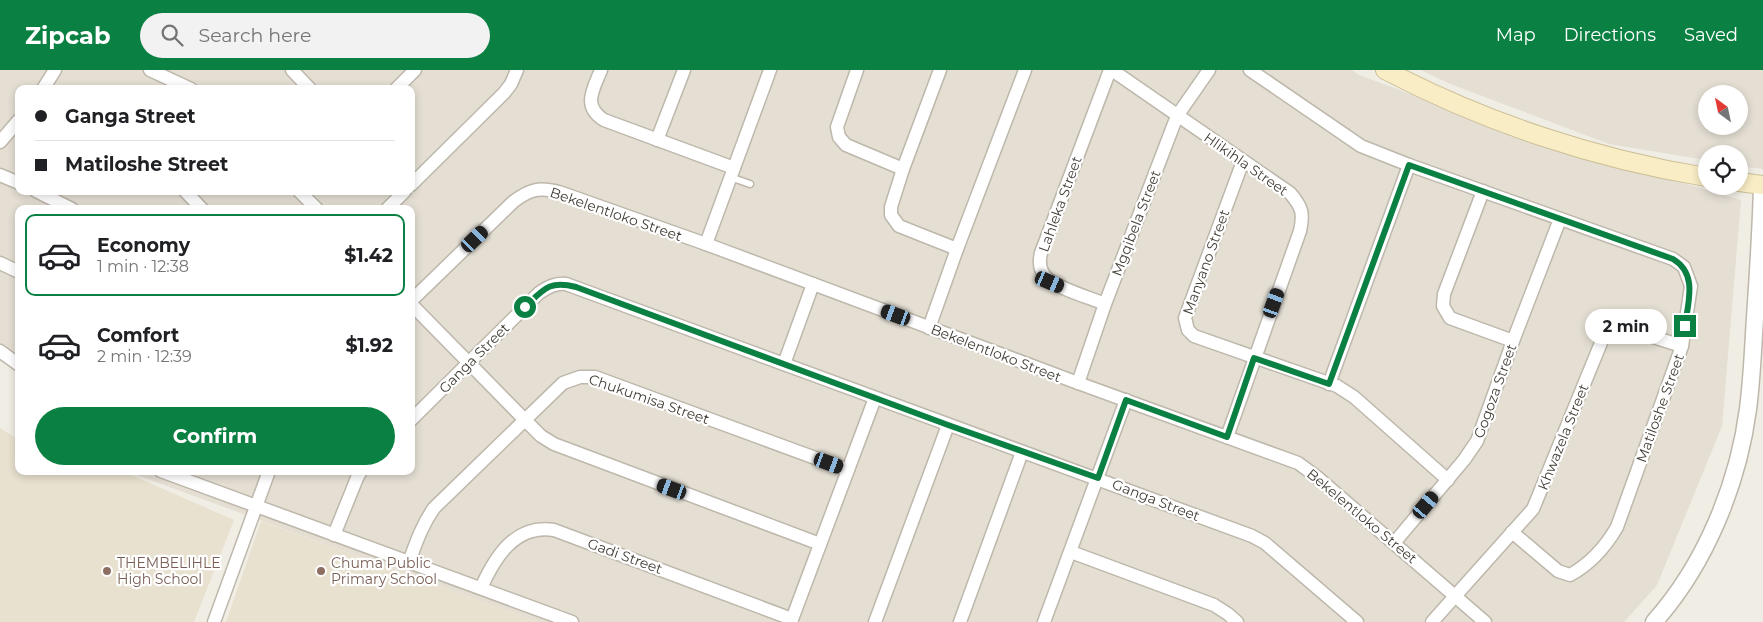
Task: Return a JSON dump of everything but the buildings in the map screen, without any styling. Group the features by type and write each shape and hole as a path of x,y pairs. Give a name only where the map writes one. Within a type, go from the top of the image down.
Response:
{"main road":[{"path":"1385,70 1474,111 1563,142 1627,161 1698,175"},
{"path":"1748,183 1762,185"}],"street":[{"path":"46,85 55,70"},
{"path":"150,70 182,85"},
{"path":"400,85 415,70"},
{"path":"415,181 504,93 517,70"},
{"path":"600,70 590,99 596,115 604,120 658,140 732,172"},
{"path":"658,140 684,70"},
{"path":"706,244 770,70"},
{"path":"858,70 837,127 839,137 846,145 903,169"},
{"path":"940,70 891,207 894,220 899,226 957,250"},
{"path":"929,328 1025,70"},
{"name":"Hlikihla Street","path":"1111,70 1290,193 1298,202 1303,219 1300,231 1227,437"},
{"name":"Lahleka Street","path":"1105,304 1050,282 1042,272 1039,262 1041,252 1102,87 1111,70"},
{"name":"Mgqibela Street","path":"1078,383 1105,304 1177,116 1210,70"},
{"name":"Matiloshe Street","path":"1250,70 1352,141 1409,165 1673,259 1684,267 1691,286 1682,346 1617,527 1610,540 1583,568 1570,575 1558,571 1512,532"},
{"path":"298,72 307,85"},
{"path":"0,142 15,125"},
{"name":"Manyano Street","path":"1243,161 1185,318 1188,330 1194,336 1337,386 1354,397 1448,480"},
{"path":"1329,384 1409,165"},
{"path":"0,174 15,181"},
{"path":"1654,622 1673,598 1702,551 1719,514 1739,454 1748,408 1761,225 1762,185"},
{"name":"Bekelentloko Street","path":"415,299 521,195 539,189 559,192 706,244 1298,463 1318,477 1485,622"},
{"path":"1483,191 1444,294 1443,306 1450,318 1513,341"},
{"path":"44,195 64,205"},
{"path":"189,195 198,205"},
{"path":"303,195 313,205"},
{"path":"391,205 401,195"},
{"name":"Gogoza Street","path":"1394,543 1448,480 1477,441 1560,219"},
{"path":"0,263 15,270"},
{"name":"Ganga Street","path":"415,416 540,293 548,287 557,284 576,287 1252,536 1265,543 1357,622"},
{"path":"784,364 813,284"},
{"path":"415,307 542,436 566,450 820,544"},
{"name":"Khwazela Street","path":"1432,622 1533,510 1605,334 1612,328 1621,327 1682,346"},
{"path":"0,351 15,362"},
{"name":"Chukumisa Street","path":"409,562 420,532 434,508 563,383 580,377 595,378 848,470"},
{"path":"791,620 875,398"},
{"path":"1044,622 1126,400"},
{"path":"875,622 948,425"},
{"path":"960,622 1022,452"},
{"path":"172,475 572,622"},
{"path":"214,622 268,475"},
{"path":"334,535 359,475"},
{"name":"Gadi Street","path":"481,588 490,568 511,542 532,530 546,529 554,530 598,546 791,620"},
{"path":"1071,552 1214,605 1237,622"}],"lane":[{"path":"732,172 750,184"}],"shaded area":[{"path":"0,70 1352,70 1359,75 1532,139 1698,187 1698,195 1724,195 1741,200 1722,426 1657,585 1624,622 538,622 137,475 415,475 415,205 15,205 15,370 0,361"},
{"path":"1421,70 1763,70 1763,169 1748,167 1748,145 1698,145 1698,159 1609,144 1448,83"},
{"name":"THEMBELIHLE High School","path":"0,428 15,437 15,475 131,475 234,520 194,622 0,622"},
{"name":"Chuma Public Primary School","path":"261,521 538,622 226,622"}],"place":[{"name":"THEMBELIHLE High School","path":"107,571"},
{"name":"Chuma Public Primary School","path":"321,571"}],"route":[{"path":"525,307 548,287 566,284 948,425 1098,478 1126,400 1227,437 1254,358 1329,384 1409,165 1679,262 1684,267 1691,286 1685,326"}]}
